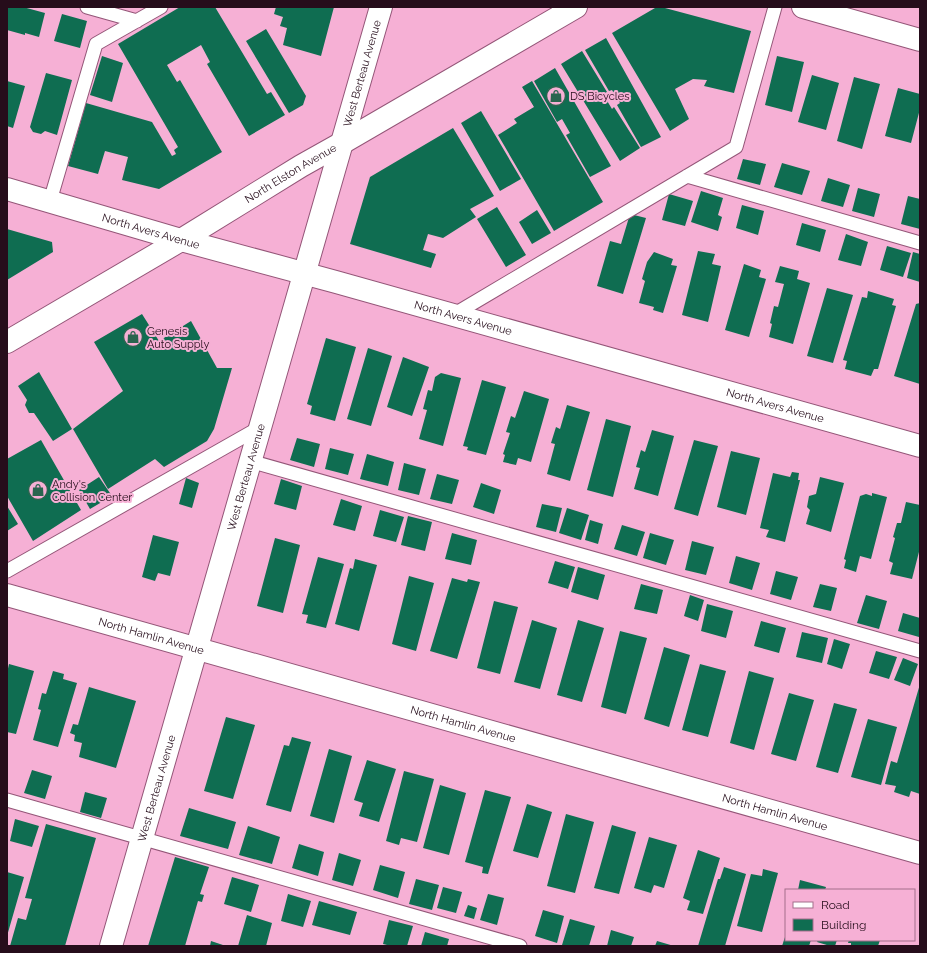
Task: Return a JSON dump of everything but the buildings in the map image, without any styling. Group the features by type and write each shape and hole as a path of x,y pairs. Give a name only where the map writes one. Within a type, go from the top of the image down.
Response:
{"street":[{"name":"West Berteau Avenue","path":"110,946 380,7"},
{"name":"North Elston Avenue","path":"7,342 181,240 301,166 576,7"},
{"path":"803,7 919,39"},
{"name":"North Avers Avenue","path":"7,189 181,240 304,273 920,446"},
{"name":"North Hamlin Avenue","path":"7,595 920,853"}],"lane":[{"path":"87,7 137,21"},
{"path":"50,201 96,44 161,7"},
{"path":"453,315 736,147 775,7"},
{"path":"687,176 920,243"},
{"path":"7,571 259,428"},
{"path":"250,461 920,651"},
{"path":"7,800 520,946"}],"place":[{"name":"DS Bicycles","path":"556,96"},
{"name":"Genesis Auto Supply","path":"133,337"},
{"name":"Andy's Collision Center","path":"38,490"}]}
